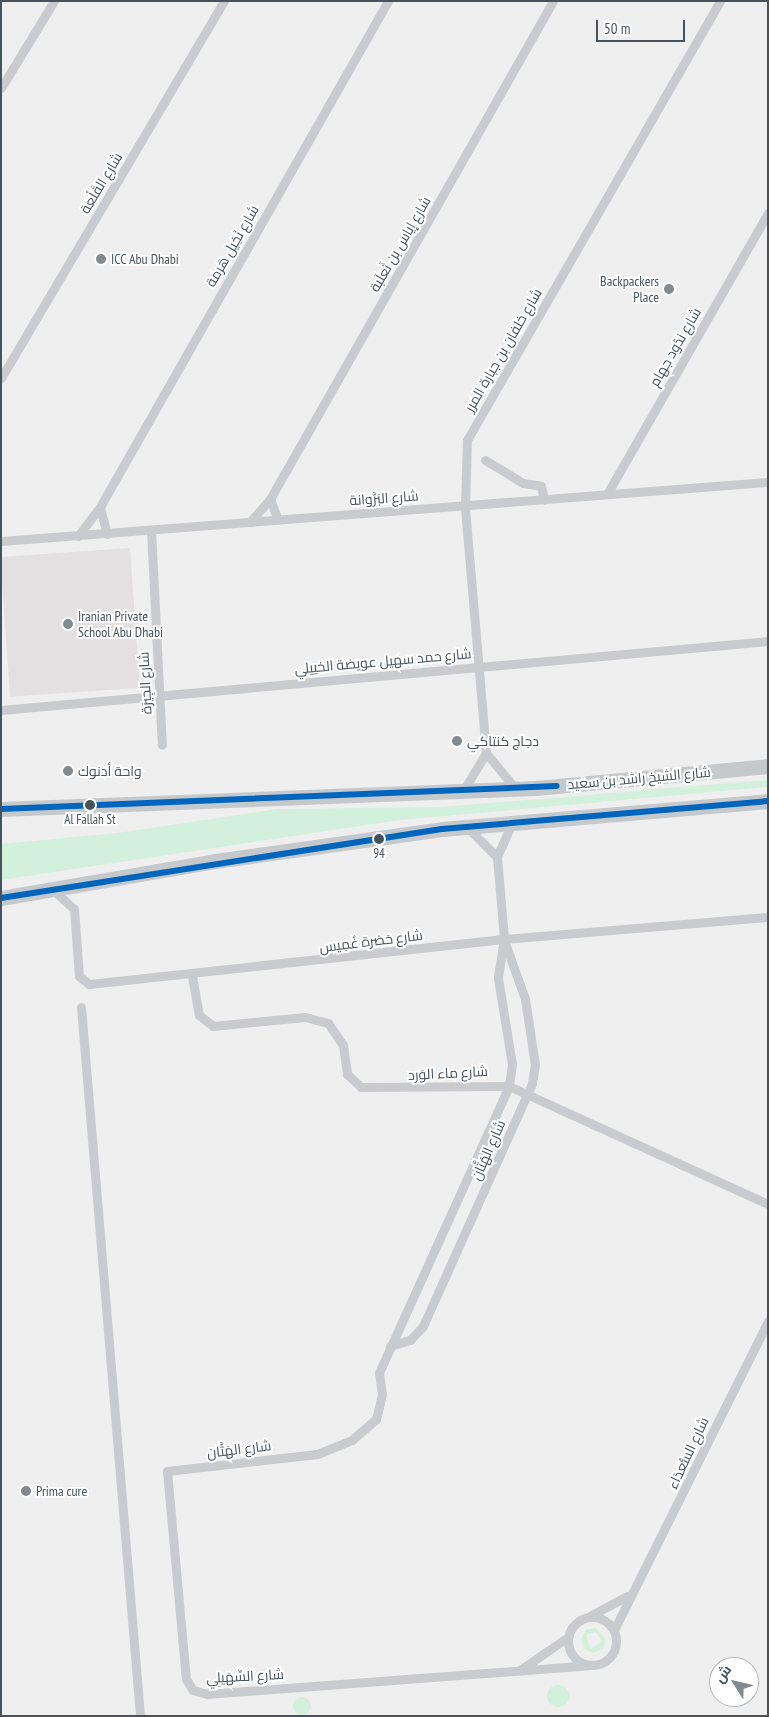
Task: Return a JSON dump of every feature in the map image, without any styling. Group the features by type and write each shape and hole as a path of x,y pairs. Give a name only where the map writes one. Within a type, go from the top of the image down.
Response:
{"main road":[{"name":"شارع الشيخ راشد بن سعيد","path":"1,809 516,789 768,766"},
{"path":"1,898 215,861 468,827 768,801"}],"street":[{"name":"شارع القَلْعة","path":"1,378 224,1"},
{"name":"شارع نَخِيل هَرمة","path":"78,536 101,505 388,1"},
{"name":"شارع إياس بن ثَعلَبة","path":"250,522 270,499 553,1"},
{"name":"شارع خلفان بن جبارة المرر","path":"486,753 465,506 467,440 720,1"},
{"path":"1,88 53,2"},
{"name":"شارع ندُود جهام","path":"606,494 768,214"},
{"path":"485,460 523,483 541,486 544,500"},
{"name":"شارع البَرَّوانة","path":"1,541 768,482"},
{"path":"270,499 278,520"},
{"path":"101,505 100,520 107,534"},
{"name":"شارع الجِيرَة","path":"150,530 162,745"},
{"name":"شارع حمد سهيل عويضة الخييلي","path":"1,710 768,641"},
{"path":"463,791 486,753 516,789"},
{"name":"شارع الهَتَّان","path":"167,1471 317,1454 352,1440 365,1432 381,1408 379,1373 509,1086 512,1064 498,978 504,939 497,857 512,823"},
{"path":"468,827 497,857"},
{"name":"شارع حَضرة غُمِيس","path":"50,889 74,909 82,981 89,984 192,976 504,939 768,917"},
{"name":"شارع الهَتَّان","path":"390,1346 410,1340 423,1326 528,1094 535,1064 532,1037 517,971 504,939"},
{"name":"شارع ماء الوَرد","path":"192,976 199,1015 213,1026 305,1018 328,1023 343,1045 347,1074 361,1087 509,1086 765,1202"},
{"path":"81,1006 140,1716"},
{"name":"شارع السُّعدَاء","path":"614,1630 629,1595 655,1555 768,1321"},
{"name":"شارع السِّهَيلِي","path":"167,1471 186,1679 193,1690 207,1694 589,1665"},
{"name":"شارع السُّعدَاء","path":"590,1616 629,1595"},
{"path":"520,1670 568,1637 576,1623 590,1616 601,1618 614,1630 617,1644 611,1657 589,1665 573,1656 568,1637"}],"shaded area":[{"name":"Iranian Private School Abu Dhabi","path":"130,548 140,688 10,697 1,557"}],"green space":[{"path":"768,780 768,787 400,820 1,880 1,844 117,833 277,809 440,807"},
{"path":"596,1628 606,1639 603,1649 593,1653 584,1649 581,1639 586,1630","holes":["596,1632 602,1642 590,1649 586,1635"]},
{"path":"558,1685 566,1688 569,1696 566,1704 558,1707 550,1704 547,1696 550,1688"},
{"path":"298,1697 306,1697 311,1702 309,1713 298,1715 293,1710 293,1702"}],"transit line":[{"path":"1,809 557,786"},
{"path":"1,898 442,829 768,801"}],"place":[{"name":"ICC Abu Dhabi","path":"101,259"},
{"name":"Backpackers Place","path":"669,289"},
{"name":"Iranian Private School Abu Dhabi","path":"68,624"},
{"name":"دجاج كنتاكي","path":"457,741"},
{"name":"واحة أدنوك","path":"68,771"},
{"name":"Al Fallah St","path":"90,805"},
{"name":"94","path":"379,839"},
{"name":"Prima cure","path":"26,1491"}]}
